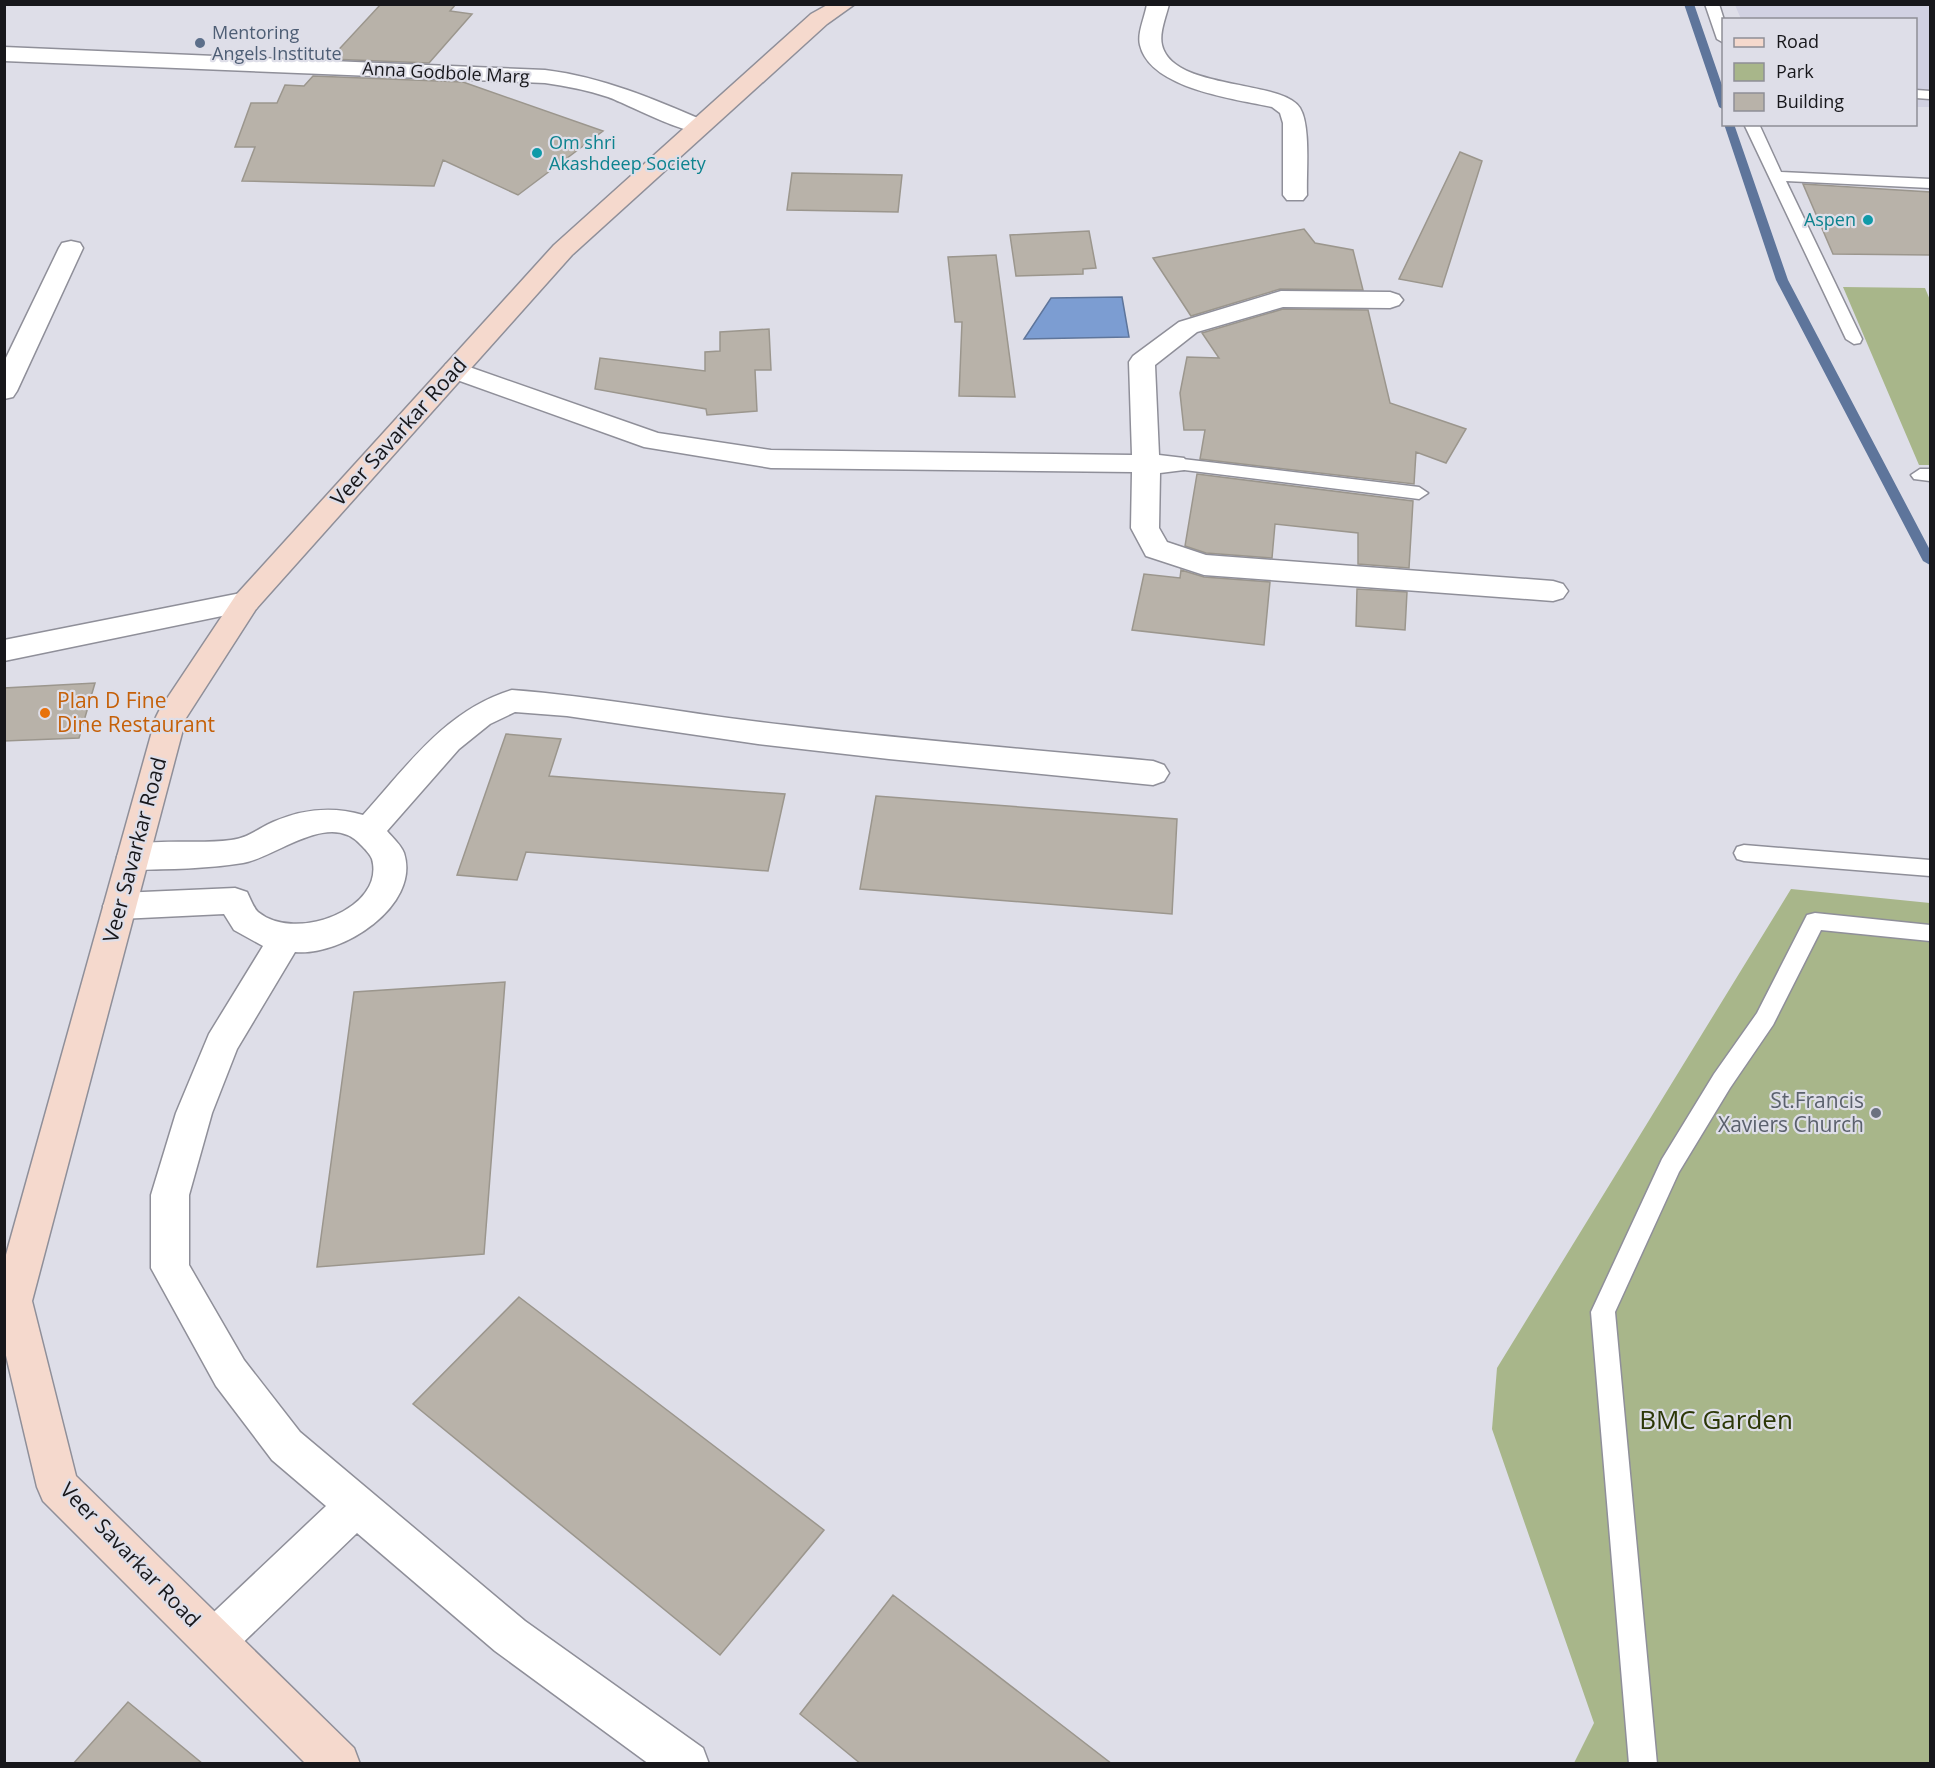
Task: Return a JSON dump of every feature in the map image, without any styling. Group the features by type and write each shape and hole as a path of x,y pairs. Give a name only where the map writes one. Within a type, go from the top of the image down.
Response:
{"street":[{"name":"Veer Savarkar Road","path":"338,1764 58,1487 9,1305 171,717 246,602 563,250 819,19 845,4"},
{"path":"1158,4 1151,45 1156,58 1168,68 1184,78 1280,102 1290,110 1294,123 1295,195"},
{"name":"Anna Godbole Marg","path":"4,54 472,72 585,83 621,94 699,127"},
{"path":"4,390 70,248"},
{"path":"1390,300 1281,298 1188,327 1142,362 1160,464 1145,528 1156,549 1204,565 1553,591"},
{"path":"455,370 654,441 771,459 1160,464"},
{"path":"4,651 246,602"},
{"path":"368,831 448,741 479,716 512,701 567,705 758,733 889,748 1153,773"},
{"path":"133,857 249,850 299,825 323,821 347,823 368,831 382,844 390,861 389,881 379,900 362,917 339,931 312,938 285,939 262,932 245,920 235,901 236,879 249,850"},
{"path":"120,906 235,901"},
{"path":"285,939 220,1044 194,1113 170,1195 170,1268 230,1373 286,1446 510,1636 687,1764"},
{"path":"214,1641 357,1504"}],"lane":[{"path":"1713,4 1722,33"},
{"path":"1752,126 1854,339"},
{"path":"1776,176 1930,183"},
{"path":"1160,464 1419,493"},
{"path":"1744,853 1930,868"},
{"path":"1643,1764 1603,1312 1670,1166 1722,1081 1765,1019 1815,921 1930,933"}],"shaded area":[{"path":"1735,5 1930,5 1930,107 1917,107 1917,18 1741,18"}],"green space":[{"path":"1843,287 1925,288 1930,300 1930,465 1919,465"},
{"name":"BMC Garden","path":"1791,889 1930,903 1930,1763 1574,1763 1594,1723 1492,1429 1497,1368"}],"water":[{"path":"1122,297 1129,337 1024,339 1051,298"}],"building":[{"path":"381,4 456,4 450,11 472,14 429,63 330,59"},
{"path":"313,76 463,82 603,131 518,195 443,160 434,186 242,181 255,147 235,147 251,103 277,103 285,85 304,86"},
{"path":"1460,152 1482,161 1442,287 1399,279"},
{"path":"792,173 902,175 898,212 787,210"},
{"name":"Aspen","path":"1803,184 1930,192 1930,255 1833,254"},
{"path":"1304,229 1315,243 1353,250 1363,290 1280,289 1191,316 1153,258"},
{"path":"1089,231 1096,268 1083,269 1083,274 1016,276 1010,235"},
{"path":"996,255 1015,397 959,396 962,322 955,322 948,257"},
{"path":"1283,309 1368,310 1390,403 1466,429 1446,463 1416,452 1414,484 1200,459 1205,430 1184,430 1180,393 1187,357 1219,358 1202,333"},
{"path":"769,329 771,370 755,370 757,411 707,415 706,409 595,389 600,358 705,371 705,352 720,351 720,332"},
{"path":"1197,474 1413,501 1409,568 1358,564 1358,533 1275,524 1272,558 1206,553 1185,546"},
{"path":"1181,570 1204,577 1270,582 1264,645 1132,630 1144,574 1180,578"},
{"path":"1357,589 1407,592 1405,630 1356,626"},
{"name":"Plan D Fine Dine Restaurant","path":"95,683 79,738 4,741 4,688"},
{"path":"506,734 561,739 549,776 785,794 768,871 526,852 517,880 457,875"},
{"path":"876,796 1177,819 1172,914 860,889"},
{"path":"505,982 484,1254 317,1267 354,992"},
{"path":"519,1297 824,1530 720,1655 413,1404"},
{"path":"893,1595 1112,1764 861,1764 800,1714"},
{"path":"128,1702 203,1764 73,1764"}],"waterway":[{"path":"1689,4 1722,101"},
{"path":"1730,126 1782,280 1930,561"}],"place":[{"name":"Mentoring Angels Institute","path":"200,43"},
{"name":"Om shri Akashdeep Society","path":"537,153"},
{"name":"Aspen","path":"1868,220"},
{"name":"Plan D Fine Dine Restaurant","path":"45,713"},
{"name":"St.Francis Xaviers Church","path":"1876,1113"}]}
